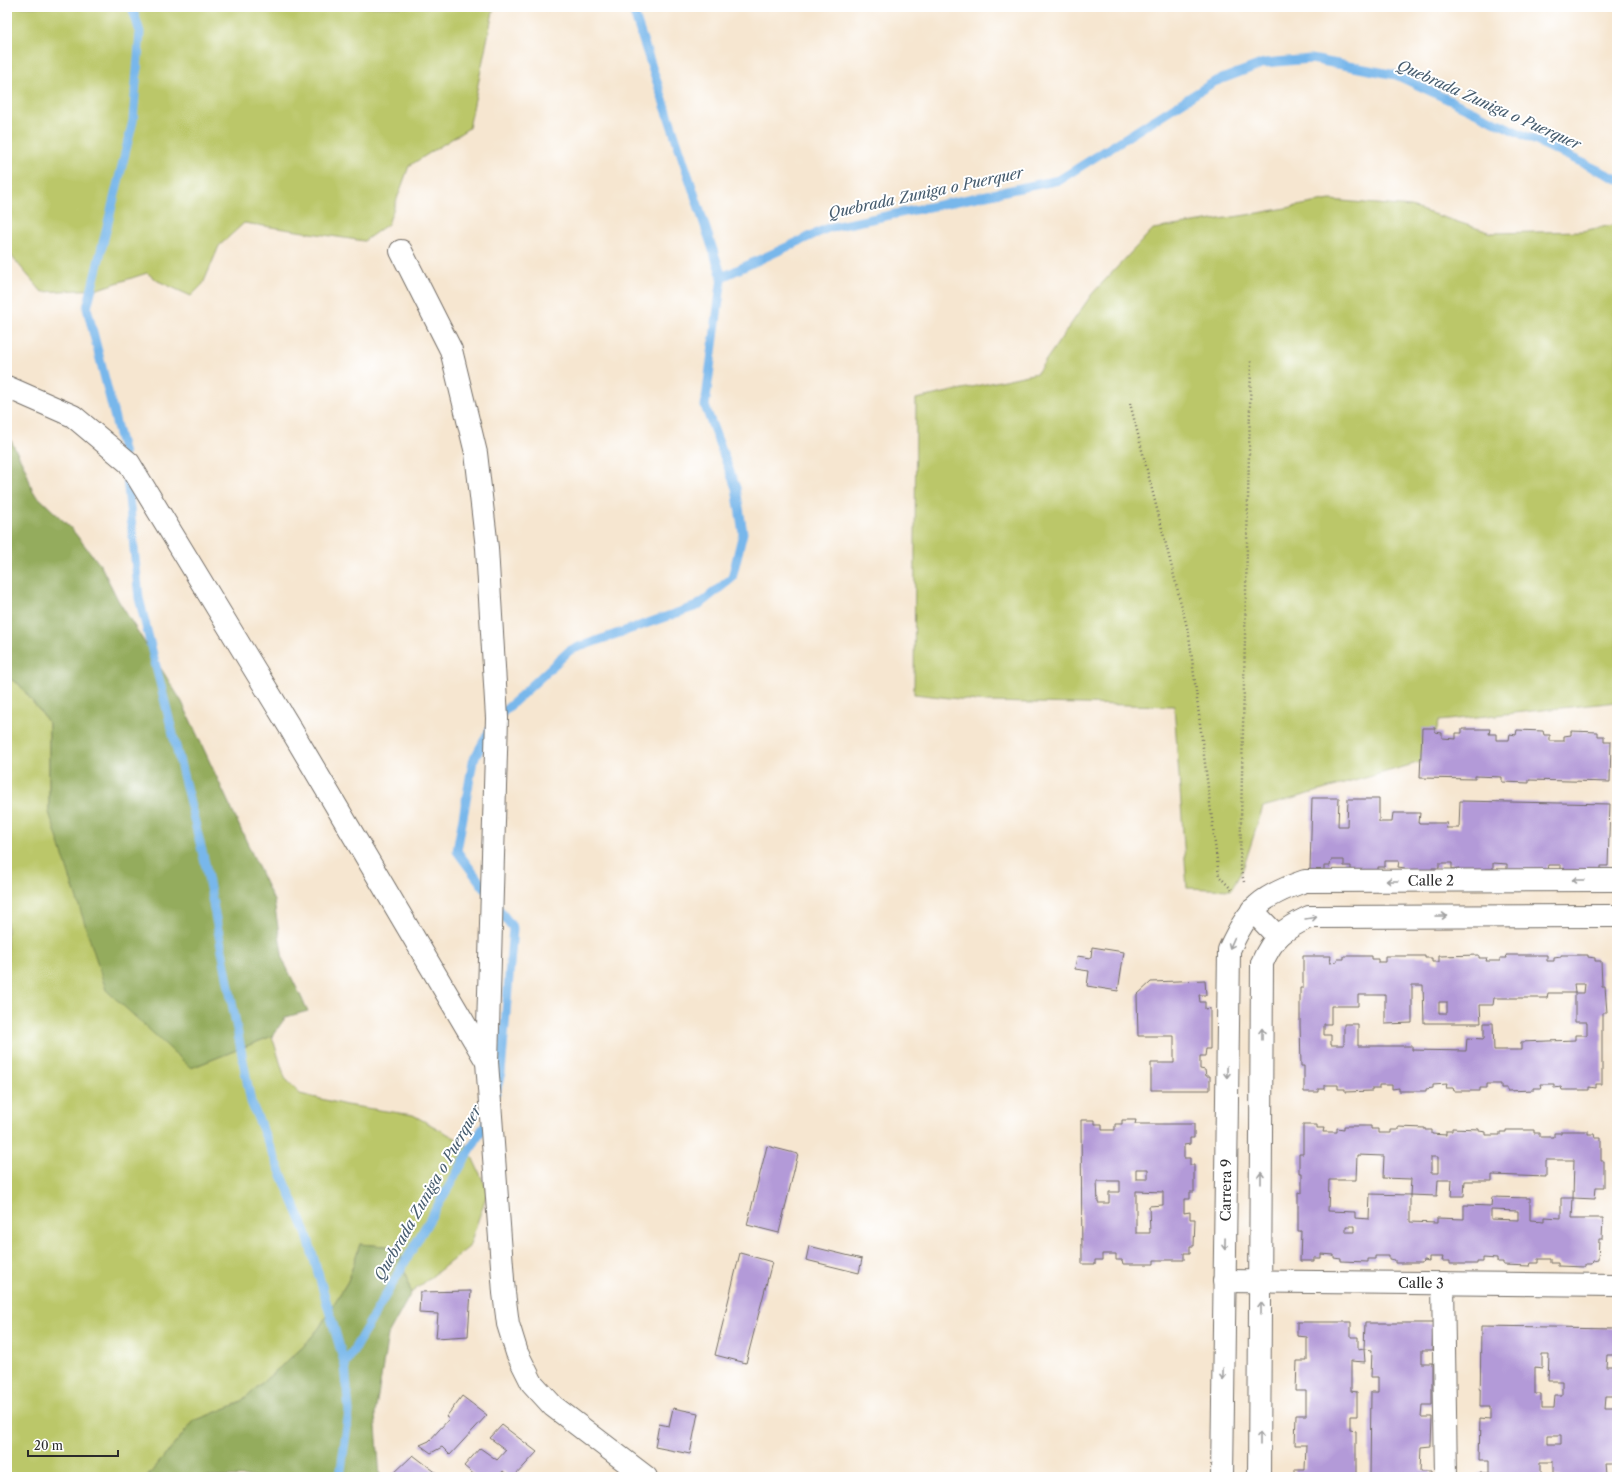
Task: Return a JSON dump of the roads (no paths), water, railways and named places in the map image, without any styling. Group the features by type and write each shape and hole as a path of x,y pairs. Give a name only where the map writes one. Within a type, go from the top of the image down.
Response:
{"street":[{"path":"401,251 451,350 476,454 487,548 497,718 487,1062 504,1292 508,1324 517,1353 532,1383 553,1406 646,1477"},
{"path":"7,387 74,416 129,463 293,733 487,1062"},
{"name":"Calle 2","path":"1252,910 1280,889 1305,881 1617,880"},
{"path":"1252,910 1277,936"},
{"name":"Carrera 9","path":"1222,1477 1229,950 1239,928 1252,910"},
{"path":"1259,1477 1262,963 1268,949 1277,936 1289,926 1308,917 1617,916"},
{"name":"Calle 3","path":"1224,1281 1617,1285"},
{"path":"1443,1283 1446,1477"}],"waterway":[{"path":"124,454 87,308 133,121 140,32 132,7"},
{"path":"632,7 722,277"},
{"name":"Quebrada Zuniga o Puerquer","path":"499,716 570,650 697,606 732,578 743,533 736,488 705,406 722,277 828,228 1059,180 1214,82 1264,63 1311,59 1396,75 1617,179"},
{"path":"126,468 139,598 206,867 251,1102 306,1232 345,1365"},
{"name":"Quebrada Zuniga o Puerquer","path":"488,893 457,851 473,761 491,728"},
{"name":"Quebrada Zuniga o Puerquer","path":"495,904 513,928 501,1073 496,1092"},
{"name":"Quebrada Zuniga o Puerquer","path":"340,1477 349,1412 345,1365 487,1121"}]}
